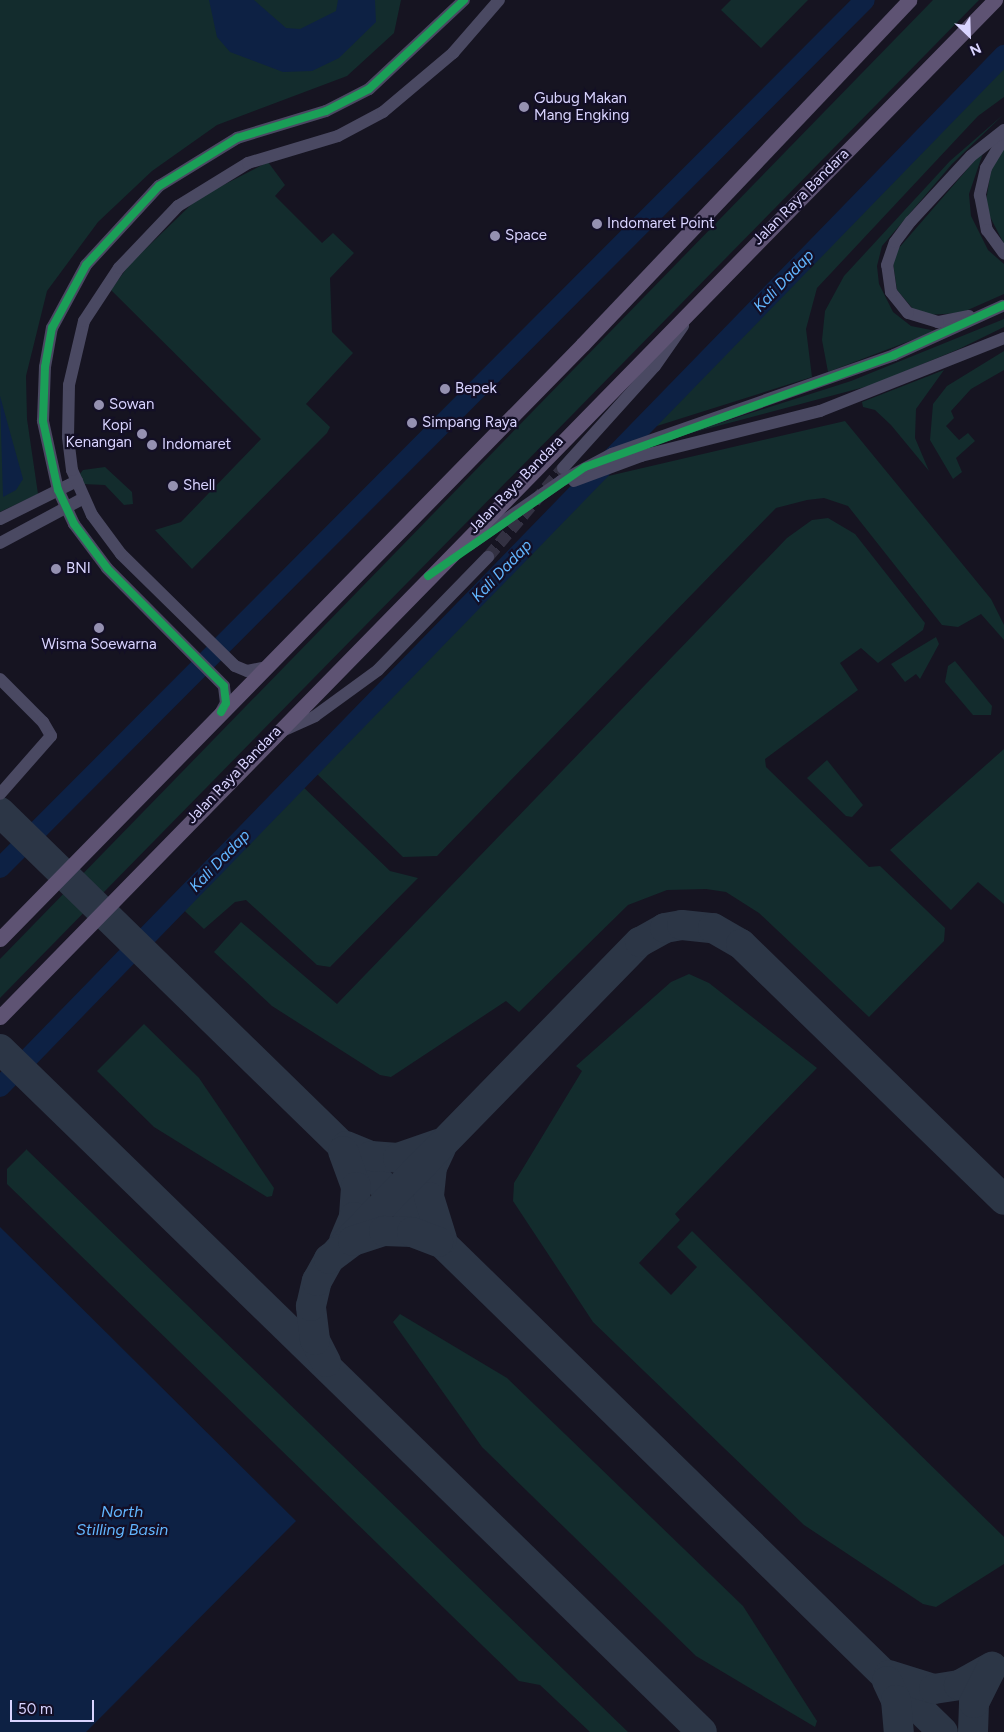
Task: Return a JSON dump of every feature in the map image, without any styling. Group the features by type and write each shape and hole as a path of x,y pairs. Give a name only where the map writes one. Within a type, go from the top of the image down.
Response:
{"main road":[{"path":"0,939 590,337 909,0"},
{"name":"Jalan Raya Bandara","path":"0,1017 273,734 714,283 995,0"}],"street":[{"path":"221,712 226,696 220,680 107,568 85,541 58,490 43,421 47,354 60,308 99,249 159,186 210,151 326,111 369,89 464,0"},
{"path":"266,667 246,672 235,666 121,554 84,498 77,481 67,411 75,352 84,321 119,268 178,206 224,175 275,154 338,136 383,112 453,53 499,0"},
{"path":"1003,305 951,321 926,320 901,308 888,283 887,265 895,242 971,156 1004,130"},
{"path":"1004,138 986,168 980,195 987,230 1004,253"},
{"path":"563,468 655,366 714,283"},
{"path":"428,576 526,504 585,467 673,432 753,406 903,352 1003,305"},
{"path":"526,504 576,480 680,445 820,412 1004,338"},
{"path":"0,518 77,481"},
{"path":"0,542 84,498"},
{"path":"273,734 315,716 378,670 488,557"},
{"path":"0,679 43,722 50,736 0,794"}],"green space":[{"path":"0,0 401,0 394,33 347,76 217,125 152,171 98,222 47,291 26,376 27,419 38,494 0,512"},
{"path":"731,0 808,0 761,48 721,10"},
{"path":"933,0 979,0 0,998 0,959"},
{"path":"1004,59 1004,97 978,116 817,288 806,329 812,377 641,431"},
{"path":"1004,114 952,164 882,246 877,266 879,284 893,312 911,326 936,331 828,372 822,340 825,311 844,276 950,161"},
{"path":"1004,144 1004,244 985,207 992,164"},
{"path":"984,150 969,194 971,216 988,250 1004,264 1004,294 961,313 926,315 914,310 897,290 893,263 898,249"},
{"path":"268,162 285,185 275,196 322,243 333,233 354,253 330,278 332,332 353,353 306,404 330,427 327,433 192,569 155,530 181,522 261,439 111,290 129,265 198,198"},
{"path":"1004,319 1004,327 959,349 872,385 676,437 851,381"},
{"path":"1004,351 1004,370 971,389 951,411 954,418 946,426 959,440 968,433 975,441 956,458 962,472 953,479 930,440 933,404 947,386"},
{"path":"944,370 916,409 915,438 929,471 891,425 875,410 863,407 862,402"},
{"path":"845,421 991,599 1004,625 1004,640 981,614 958,627 942,625 848,506 824,498 807,500 776,508 437,856 403,857 317,774 604,477"},
{"path":"105,467 132,492 133,504 124,505 105,485 83,484 79,475 83,470"},
{"path":"828,518 855,534 925,623 923,630 878,663 861,648 840,663 858,690 765,759 766,767 869,867 880,866 945,928 944,941 869,1017 759,913 726,892 706,889 667,890 628,905 519,1012 506,1001 391,1077 380,1075 272,1006 214,952 241,922 337,1004 787,538 812,520"},
{"path":"936,637 939,644 920,679 916,674 905,682 891,664"},
{"path":"955,661 992,706 991,715 973,715 945,682 948,666"},
{"path":"1004,749 1004,904 978,882 951,910 890,850"},
{"path":"827,760 863,805 852,817 846,816 807,778"},
{"path":"296,780 390,871 418,878 330,967 317,965 246,900 235,902 204,929 174,901"},
{"path":"689,974 709,983 817,1068 675,1214 680,1220 639,1263 671,1295 697,1267 677,1247 692,1231 1004,1537 1004,1564 936,1607 923,1604 804,1525 593,1322 513,1201 514,1183 582,1071 576,1066 671,982"},
{"path":"144,1024 199,1078 274,1188 272,1196 267,1197 154,1127 97,1071"},
{"path":"27,1149 628,1732 590,1732 540,1685 519,1681 7,1184 7,1169"},
{"path":"400,1314 507,1378 743,1606 817,1721 815,1727 696,1656 482,1447 393,1322"}],"water":[{"path":"209,0 254,0 286,28 300,29 336,11 338,0 375,0 376,22 339,58 312,71 283,72 230,52 217,37"},
{"path":"0,396 23,479 16,490 3,497"},
{"name":"North Stilling Basin","path":"0,1227 296,1521 86,1732 0,1732"}],"waterway":[{"name":"Kali Dadap","path":"0,868 865,0"},
{"name":"Kali Dadap","path":"0,1087 1004,55"}],"taxiway":[{"path":"0,812 943,1732"},
{"path":"338,1251 640,942 665,928 682,925 713,928 741,944 1004,1200"},
{"path":"0,1049 702,1732"},
{"path":"346,1146 371,1156 398,1158 438,1144"},
{"path":"441,1148 432,1167 429,1197 442,1239"},
{"path":"343,1151 356,1187 354,1217 344,1240"},
{"path":"326,1362 315,1340 311,1306 317,1281 329,1259 353,1241 384,1231 412,1232 438,1242"},
{"path":"889,1675 934,1689 959,1685 992,1667"},
{"path":"973,1732 974,1703 992,1667"},
{"path":"887,1681 896,1700 899,1732"}],"tunnel":[{"path":"488,557 563,468"}],"cycle path":[{"path":"221,712 226,703 224,686 107,568 74,524 58,490 43,421 45,367 52,328 86,265 159,186 237,138 326,111 369,89 464,0"},
{"path":"428,576 585,467 894,355 1004,305"}],"place":[{"name":"Gubug Makan Mang Engking","path":"524,107"},
{"name":"Indomaret Point","path":"597,224"},
{"name":"Space","path":"495,236"},
{"name":"Bepek","path":"445,389"},
{"name":"Sowan","path":"99,405"},
{"name":"Simpang Raya","path":"412,423"},
{"name":"Kopi Kenangan","path":"142,434"},
{"name":"Indomaret","path":"152,445"},
{"name":"Shell","path":"173,486"},
{"name":"BNI","path":"56,569"},
{"name":"Wisma Soewarna","path":"99,628"}]}
